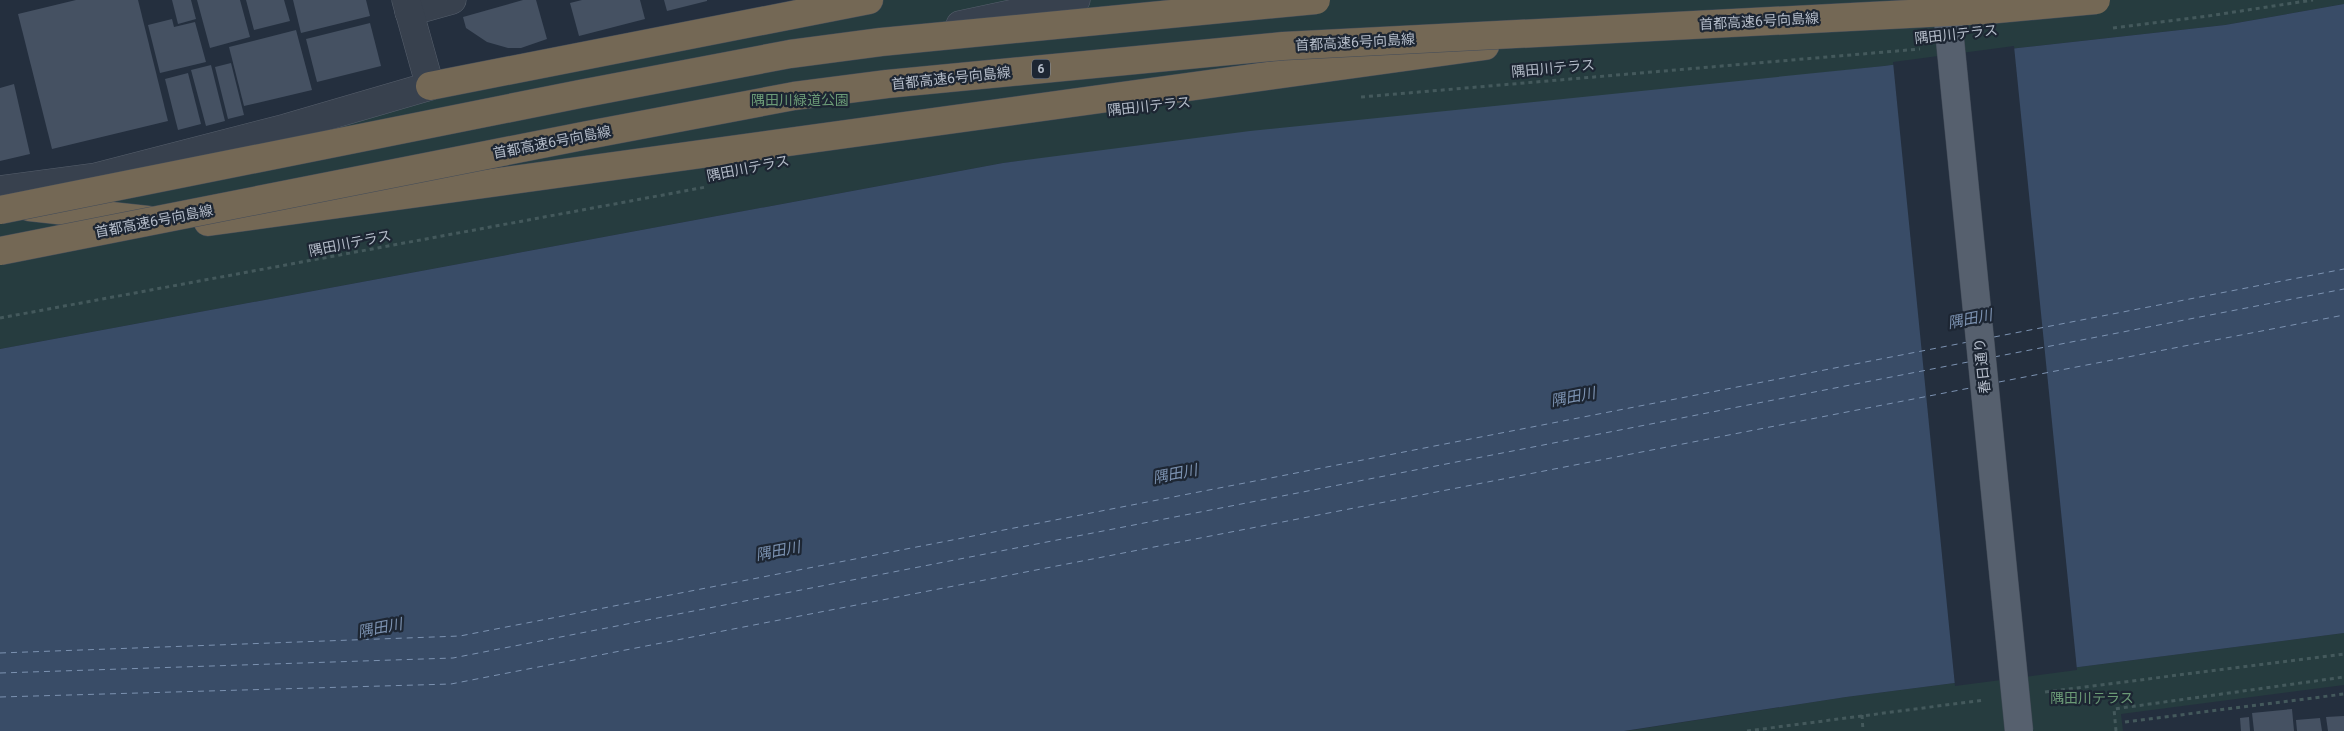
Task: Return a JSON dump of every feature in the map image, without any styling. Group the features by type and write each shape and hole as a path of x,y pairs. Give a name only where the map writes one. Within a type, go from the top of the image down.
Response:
{"highway":[{"path":"430,86 870,0"},
{"path":"0,210 790,54 880,42 1316,0"},
{"name":"首都高速6号向島線","path":"0,252 794,96 887,84 1283,46 1987,10 2096,0"},
{"path":"0,204 191,224 1621,28"}],"main road":[{"name":"春日通り","path":"1946,0 2019,731"}],"street":[{"path":"0,190 96,177 286,128 430,86 407,6 452,0"},
{"path":"880,42 1076,0"}],"path":[{"path":"2111,28 2312,0"},
{"name":"隅田川テラス","path":"1351,98 1929,48"},
{"name":"隅田川テラス","path":"0,318 707,187"},
{"path":"2116,731 2114,709 2344,677"},
{"path":"2125,722 2344,694"},
{"path":"1862,715 1863,731"}],"green space":[{"name":"隅田川緑道公園","path":"801,0 2344,0 2344,4 2225,25 2018,48 1884,66 1003,163 0,349 0,186"},
{"name":"隅田川テラス","path":"2344,633 2344,685 2121,714 2123,731 1626,731 1846,697"}],"water":[{"name":"隅田川","path":"2344,4 2344,633 1846,697 1624,731 0,731 0,349 1003,163 1250,131 1884,66 2018,48 2225,25"}],"pier":[{"path":"2014,46 2077,670 1955,686 1893,62"}],"building":[{"path":"76,0 138,0 168,121 52,149 18,14"},
{"path":"172,0 191,0 196,19 178,24"},
{"path":"197,0 240,0 250,37 210,48"},
{"path":"246,0 284,0 290,21 254,30"},
{"path":"293,0 366,0 370,16 301,33"},
{"path":"523,0 536,0 547,39 521,48 508,48 487,42 466,28 463,17"},
{"path":"582,0 640,0 645,19 579,36 570,3"},
{"path":"664,0 707,0 707,1 667,11"},
{"path":"172,19 174,27 195,22 206,62 160,73 148,25"},
{"path":"370,23 381,66 317,82 306,39"},
{"path":"296,30 312,90 244,106 229,47"},
{"path":"231,63 244,115 228,119 215,67"},
{"path":"211,65 225,121 206,126 191,70"},
{"path":"188,73 201,124 178,130 165,79"},
{"path":"14,84 30,154 0,161 0,88"},
{"path":"2292,709 2294,731 2254,731 2252,713"},
{"path":"2344,716 2344,731 2328,731 2326,717"},
{"path":"2249,717 2250,731 2241,731 2240,718"},
{"path":"2320,718 2322,731 2297,731 2296,720"}],"ferry route":[{"path":"1994,337 2344,269"},
{"path":"1994,357 2344,289"},
{"path":"1999,382 2344,315"},
{"path":"0,653 460,636 1968,342"},
{"path":"0,673 453,658 1968,362"},
{"path":"0,697 451,684 1970,388"}]}
